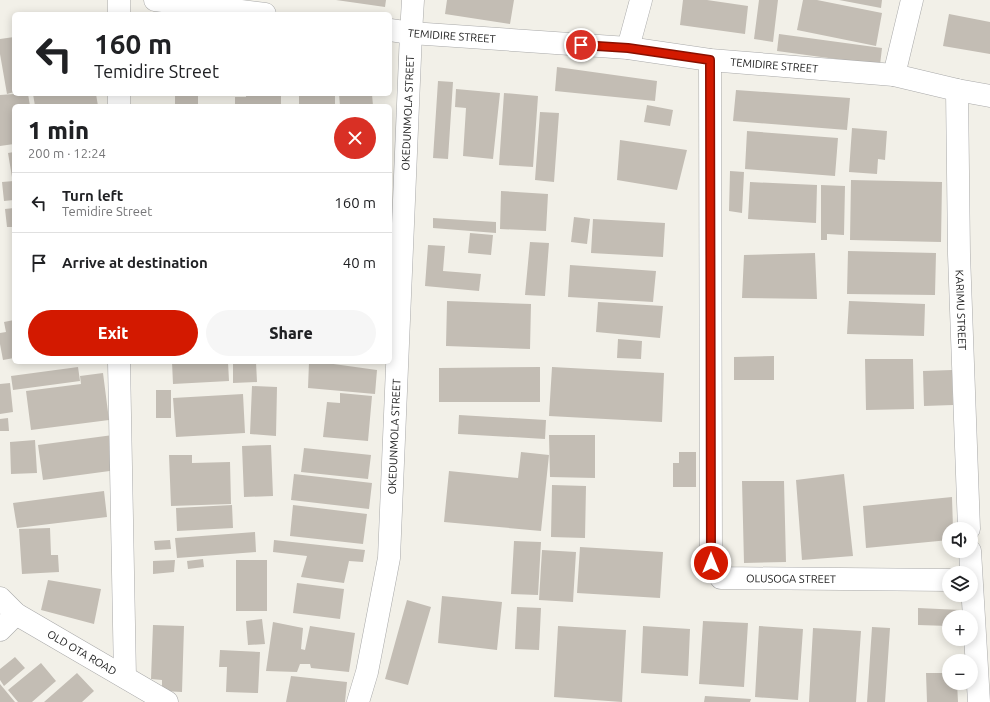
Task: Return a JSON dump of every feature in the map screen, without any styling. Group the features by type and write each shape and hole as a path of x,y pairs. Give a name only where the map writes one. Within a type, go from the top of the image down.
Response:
{"street":[{"path":"119,0 119,12"},
{"path":"154,0 249,12"},
{"name":"OKEDUNMOLA STREET","path":"358,702 367,672 389,558 400,31 413,0"},
{"path":"628,48 641,0"},
{"path":"894,75 912,0"},
{"name":"TEMIDIRE STREET","path":"400,31 628,48 710,60 894,75 990,96"},
{"name":"OLUSOGA STREET","path":"710,60 711,563 721,578 942,580"},
{"name":"KARIMU STREET","path":"957,90 959,254 969,522"},
{"path":"119,364 125,677"},
{"name":"OLD OTA ROAD","path":"0,598 16,614 167,702"},
{"path":"973,602 980,702"},
{"path":"0,630 16,614"}],"building":[{"path":"336,0 386,0 385,7"},
{"path":"447,0 514,0 510,24 445,14"},
{"path":"683,0 707,0 748,6 745,34 680,25"},
{"path":"759,0 778,0 773,42 754,39"},
{"path":"803,0 817,0 882,13 876,46 797,30"},
{"path":"839,0 882,0 881,8"},
{"path":"949,14 990,22 990,54 943,46"},
{"path":"779,34 882,48 880,65 777,51"},
{"path":"12,37 12,93 7,94 0,54 0,39"},
{"path":"557,67 657,81 655,101 555,91"},
{"path":"438,81 453,82 448,159 433,158"},
{"path":"456,89 500,93 493,159 463,156 466,108 455,107"},
{"path":"736,90 850,98 847,130 733,121"},
{"path":"504,93 538,96 533,167 499,165"},
{"path":"12,94 12,96 28,96 30,104 12,104 12,144 0,146 0,95"},
{"path":"33,96 96,96 98,104 35,104"},
{"path":"175,96 198,96 198,104 175,104"},
{"path":"281,96 281,104 235,104 235,97"},
{"path":"299,96 335,96 335,104 299,104"},
{"path":"339,96 372,96 373,104 340,104"},
{"path":"647,105 673,110 670,126 644,122"},
{"path":"540,112 559,113 554,182 535,180"},
{"path":"852,128 887,131 885,160 878,159 877,174 849,172"},
{"path":"747,131 838,138 835,176 745,169"},
{"path":"620,140 687,150 677,190 617,180"},
{"path":"12,152 12,177 8,153"},
{"path":"730,171 744,172 742,213 729,211"},
{"path":"851,180 942,182 941,242 850,240"},
{"path":"12,181 12,200 4,201 2,182"},
{"path":"750,182 817,185 816,223 748,219"},
{"path":"821,185 845,186 844,235 827,234 827,240 821,240"},
{"path":"501,191 548,194 546,231 500,229"},
{"path":"12,208 12,227 7,227 5,209"},
{"path":"574,217 590,219 587,244 571,242"},
{"path":"433,218 496,222 496,233 433,228"},
{"path":"593,219 665,223 663,257 591,253"},
{"path":"470,233 493,235 491,255 468,253"},
{"path":"530,242 549,243 545,296 525,295"},
{"path":"428,245 445,246 443,271 481,274 479,291 425,286"},
{"path":"848,251 936,253 935,295 847,294"},
{"path":"815,253 817,299 742,298 744,255"},
{"path":"570,265 656,271 653,302 568,297"},
{"path":"447,301 531,304 530,349 446,346"},
{"path":"849,301 925,304 924,336 847,334"},
{"path":"598,302 663,306 660,338 596,332"},
{"path":"12,320 12,358 3,360 0,344 0,333 6,332 4,322"},
{"path":"618,339 642,341 641,359 617,358"},
{"path":"774,356 774,380 734,380 734,357"},
{"path":"865,359 913,359 914,409 866,410"},
{"path":"172,364 228,364 229,381 173,384"},
{"path":"233,364 256,364 257,382 233,383"},
{"path":"309,364 334,364 377,370 375,394 308,388"},
{"path":"78,367 80,381 13,390 11,376"},
{"path":"540,367 540,402 439,402 439,368"},
{"path":"552,367 664,373 662,422 549,416"},
{"path":"952,370 953,405 924,406 923,371"},
{"path":"103,373 109,420 31,430 26,391 81,384 80,376"},
{"path":"10,383 13,412 0,414 0,384"},
{"path":"252,386 277,387 276,436 250,434"},
{"path":"156,390 171,390 171,418 156,418"},
{"path":"340,393 372,396 368,441 323,437 327,402 340,403"},
{"path":"243,394 245,433 176,437 173,398"},
{"path":"459,415 546,420 545,439 458,434"},
{"path":"8,418 9,431 0,431 0,419"},
{"path":"113,435 117,470 43,480 38,445"},
{"path":"549,435 595,435 595,478 550,477"},
{"path":"35,440 37,473 11,474 10,442"},
{"path":"271,445 273,496 244,497 242,446"},
{"path":"304,448 371,455 368,479 301,472"},
{"path":"521,452 549,455 541,531 444,522 449,471 518,478"},
{"path":"679,452 696,452 696,487 673,487 673,463 679,463"},
{"path":"169,455 192,455 192,463 230,462 231,504 171,506"},
{"path":"294,474 372,483 369,509 291,500"},
{"path":"844,474 853,556 802,560 796,480"},
{"path":"742,481 784,481 786,562 744,563"},
{"path":"552,485 586,486 585,538 551,537"},
{"path":"104,491 107,517 17,528 13,503"},
{"path":"952,497 953,522 942,522 942,541 866,548 863,506"},
{"path":"232,505 233,528 177,531 176,508"},
{"path":"293,505 367,514 363,544 290,536"},
{"path":"50,528 51,555 58,555 59,572 22,574 19,529"},
{"path":"255,532 256,552 177,558 175,538"},
{"path":"170,540 171,549 155,550 154,541"},
{"path":"274,540 365,550 363,562 349,561 344,583 301,577 307,556 273,552"},
{"path":"514,541 541,542 538,595 511,594"},
{"path":"580,547 663,552 660,598 577,593"},
{"path":"542,550 576,552 573,602 539,600"},
{"path":"203,559 204,567 188,569 187,561"},
{"path":"175,560 174,572 153,574 153,561"},
{"path":"236,560 267,560 267,611 236,611"},
{"path":"48,580 101,589 94,624 41,610"},
{"path":"297,583 344,589 340,619 293,613"},
{"path":"442,596 502,602 497,650 438,643"},
{"path":"407,600 431,607 408,685 385,679"},
{"path":"517,607 541,608 539,650 515,649"},
{"path":"918,608 961,610 942,610 942,626 918,625"},
{"path":"262,619 265,644 248,645 246,621"},
{"path":"703,621 748,623 744,687 699,684"},
{"path":"273,622 303,628 301,649 305,650 310,626 355,633 349,672 311,668 310,664 300,664 297,672 266,671"},
{"path":"153,625 184,626 182,692 162,691 162,680 151,679"},
{"path":"558,626 626,630 622,702 554,697"},
{"path":"643,626 690,629 688,676 641,673"},
{"path":"759,626 803,629 798,700 755,697"},
{"path":"872,627 890,628 885,702 867,702"},
{"path":"813,628 861,631 856,702 809,702"},
{"path":"220,650 260,652 258,693 226,692 227,667 219,667"},
{"path":"15,657 25,668 4,686 0,680 0,669"},
{"path":"41,663 56,681 32,702 18,702 8,690"},
{"path":"77,673 94,691 82,702 44,702"},
{"path":"926,673 942,673 942,690 957,690 958,702 927,702"},
{"path":"291,676 347,682 345,702 286,702"},
{"path":"0,684 15,702 0,702"},
{"path":"705,696 751,699 750,702 704,702"}],"route":[{"path":"581,45 628,48 710,60 711,563"}]}
